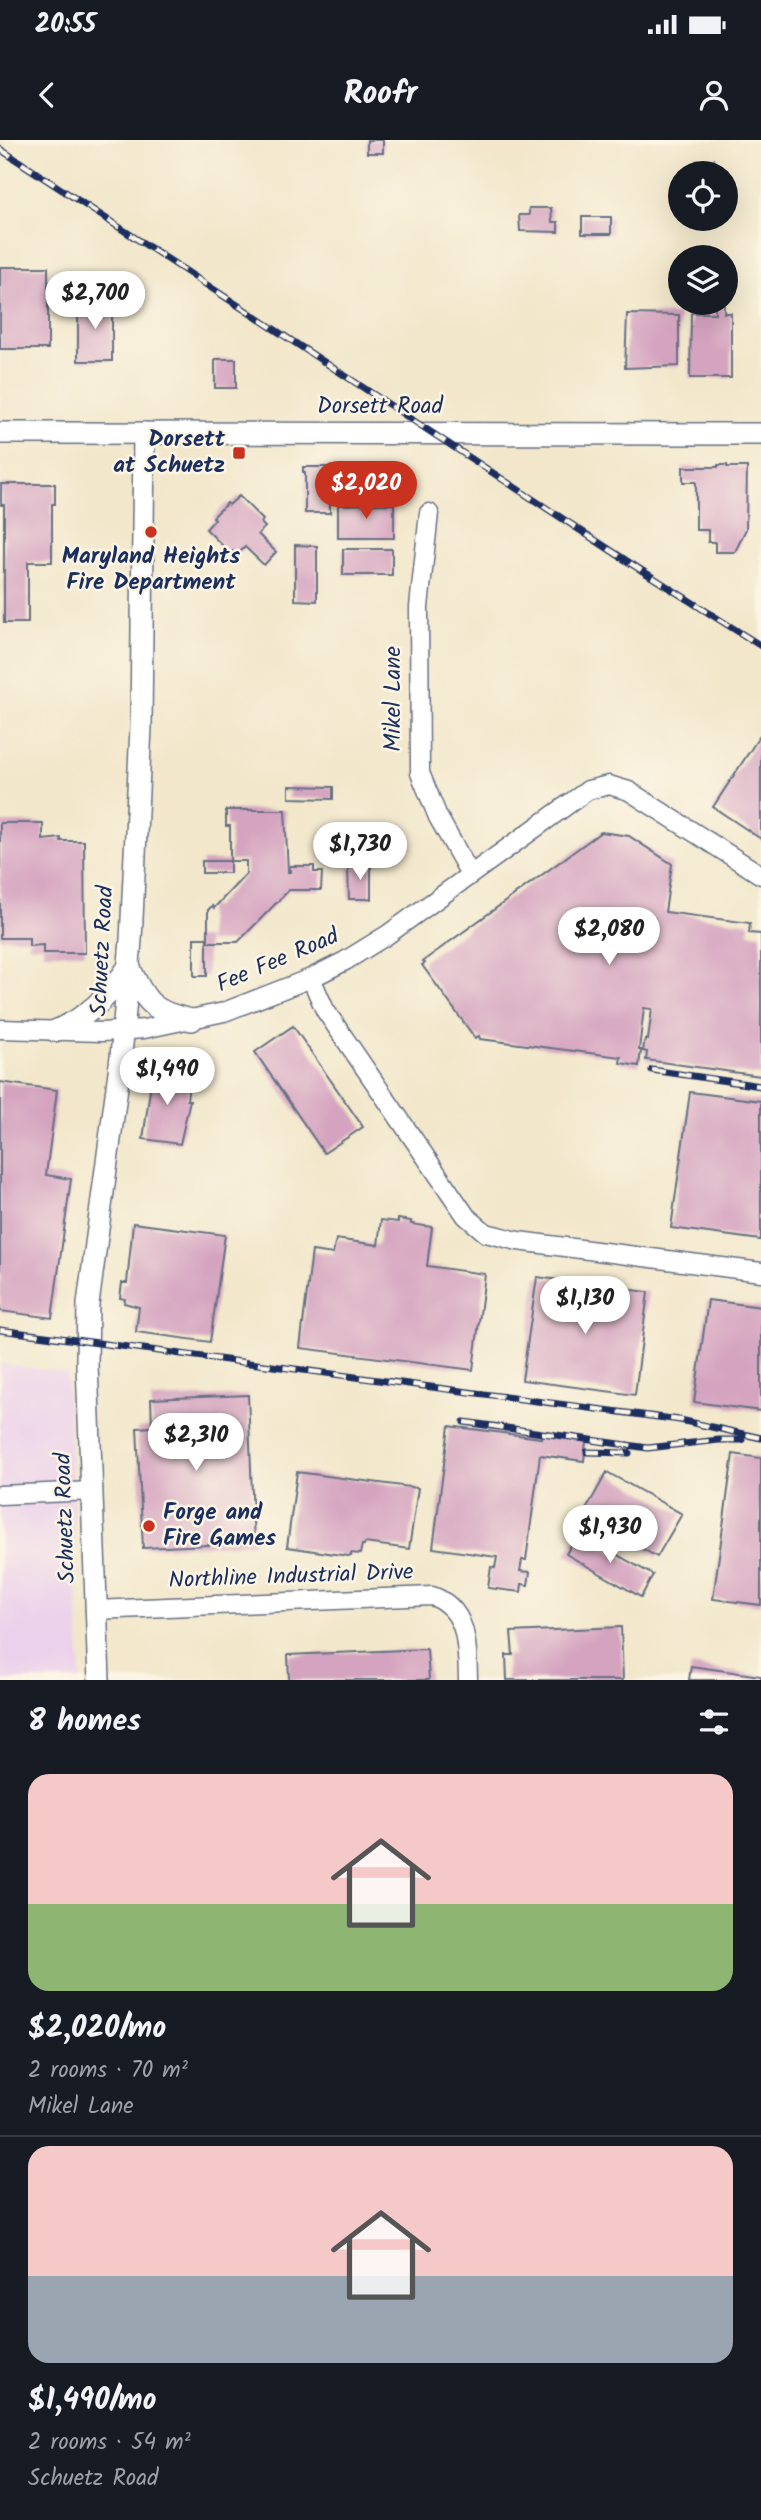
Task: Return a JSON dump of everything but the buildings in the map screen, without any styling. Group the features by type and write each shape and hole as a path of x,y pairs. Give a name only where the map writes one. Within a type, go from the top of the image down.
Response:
{"main road":[{"name":"Dorsett Road","path":"0,433 761,435"},
{"name":"Schuetz Road","path":"99,1680 88,1304 124,1031 129,966 141,727 144,433"},
{"path":"55,1031 66,1027 92,1009 129,966 152,1006 169,1015 192,1020"}],"street":[{"name":"Mikel Lane","path":"429,513 419,607 420,773 438,817 470,874"},
{"name":"Fee Fee Road","path":"0,1029 124,1031 192,1020 224,1012 311,978 387,935 588,790 609,785 629,791 761,875"},
{"path":"311,978 326,1010 460,1207 477,1227 486,1233 518,1241 761,1272"},
{"path":"0,1495 93,1491"},
{"name":"Northline Industrial Drive","path":"95,1610 432,1596 455,1611 464,1629 468,1680"}],"shaded area":[{"path":"0,1363 67,1373 81,1680 0,1680"}],"railway":[{"path":"0,149 630,563 761,646"},
{"path":"652,1070 761,1086"},
{"path":"0,1330 680,1420 761,1438"},
{"path":"464,1422 648,1448 742,1440"},
{"path":"587,1452 629,1453"}],"place":[{"name":"Dorsett at Schuetz","path":"239,453"},
{"name":"Maryland Heights Fire Department","path":"151,532"},
{"name":"Forge and Fire Games","path":"149,1526"}]}
